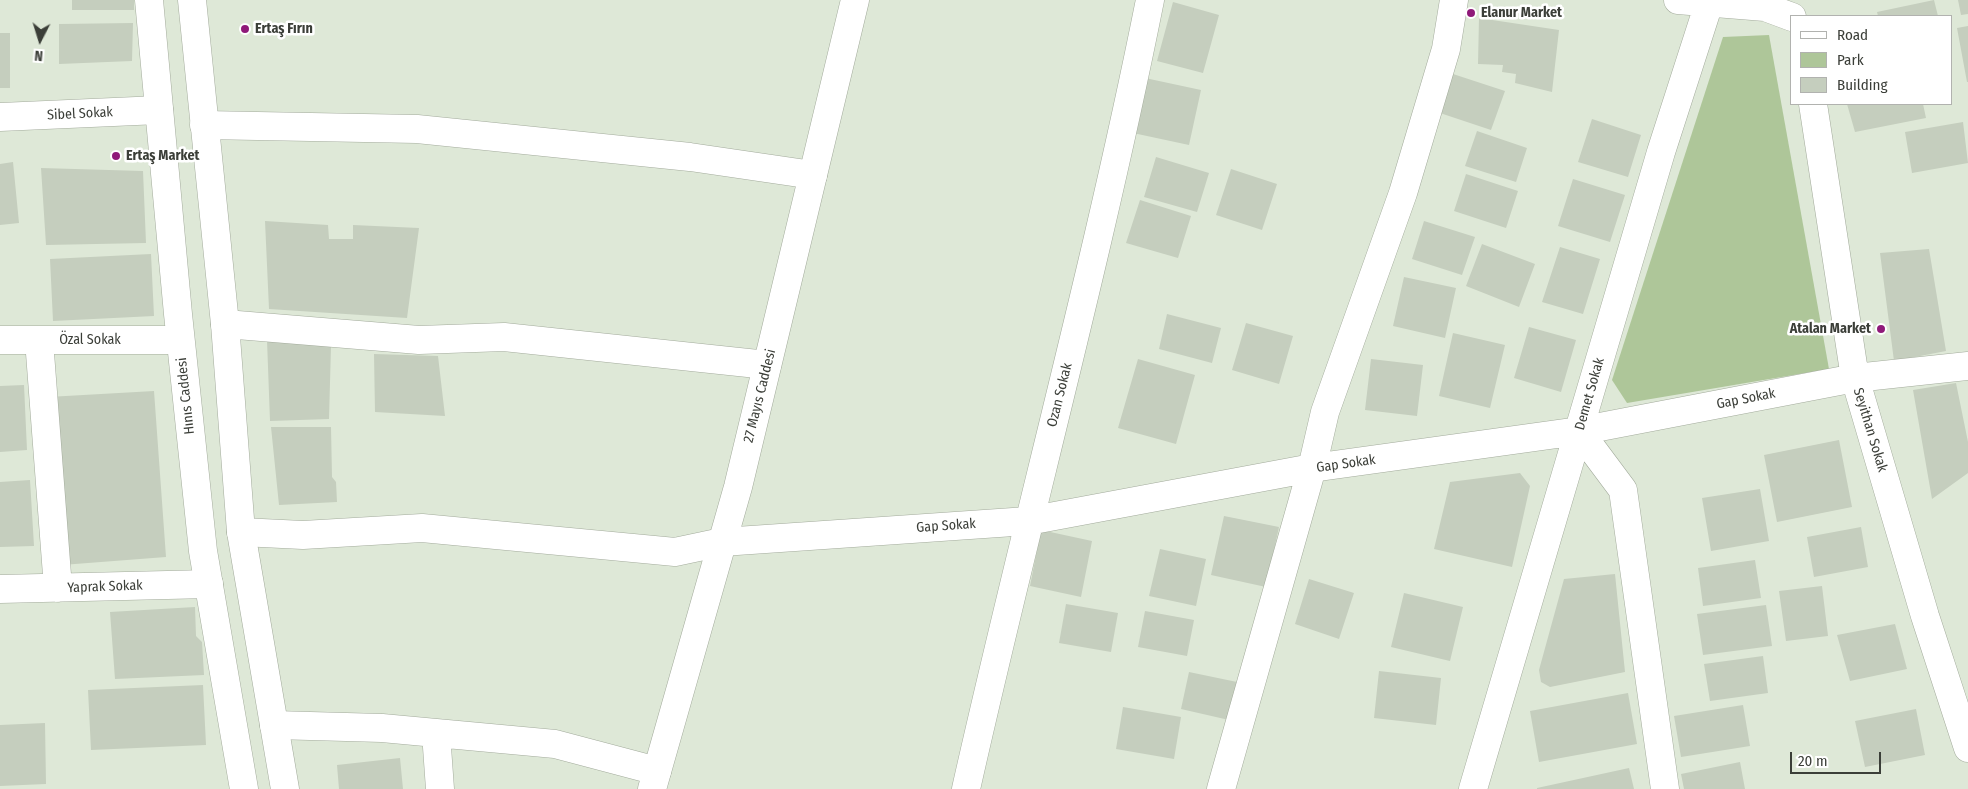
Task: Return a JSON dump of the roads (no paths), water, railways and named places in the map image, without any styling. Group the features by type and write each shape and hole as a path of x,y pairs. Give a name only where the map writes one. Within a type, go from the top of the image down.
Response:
{"street":[{"name":"Hınıs Caddesi","path":"149,0 180,340 203,551 244,789"},
{"path":"192,0 225,324 241,532 285,789"},
{"name":"27 Mayıs Caddesi","path":"654,780 722,542 767,365 855,0"},
{"name":"Ozan Sokak","path":"966,789 1028,521 1067,365 1150,0"},
{"path":"1221,789 1312,468 1325,412 1404,193 1446,49 1454,0"},
{"path":"1678,0 1765,6 1790,16"},
{"path":"1802,0 1804,15"},
{"name":"Demet Sokak","path":"1473,789 1661,152 1710,1"},
{"name":"Seyithan Sokak","path":"1813,105 1855,378 1926,616 1968,748"},
{"name":"Sibel Sokak","path":"0,117 159,110"},
{"path":"204,125 417,130 690,157 813,175"},
{"path":"225,324 418,340 504,337 767,365"},
{"name":"Özal Sokak","path":"0,340 180,340"},
{"path":"39,340 58,588"},
{"name":"Gap Sokak","path":"241,532 303,534 422,528 675,552 722,542 1028,521 1312,468 1579,431 1855,378 1968,366"},
{"path":"1579,431 1623,490 1665,789"},
{"name":"Yaprak Sokak","path":"0,589 209,584"},
{"path":"274,725 382,728 555,744 654,780"},
{"path":"436,733 440,789"}],"place":[{"name":"Elanur Market","path":"1471,13"},
{"name":"Ertaş Fırın","path":"245,29"},
{"name":"Ertaş Market","path":"116,156"},
{"name":"Atalan Market","path":"1881,329"}]}
